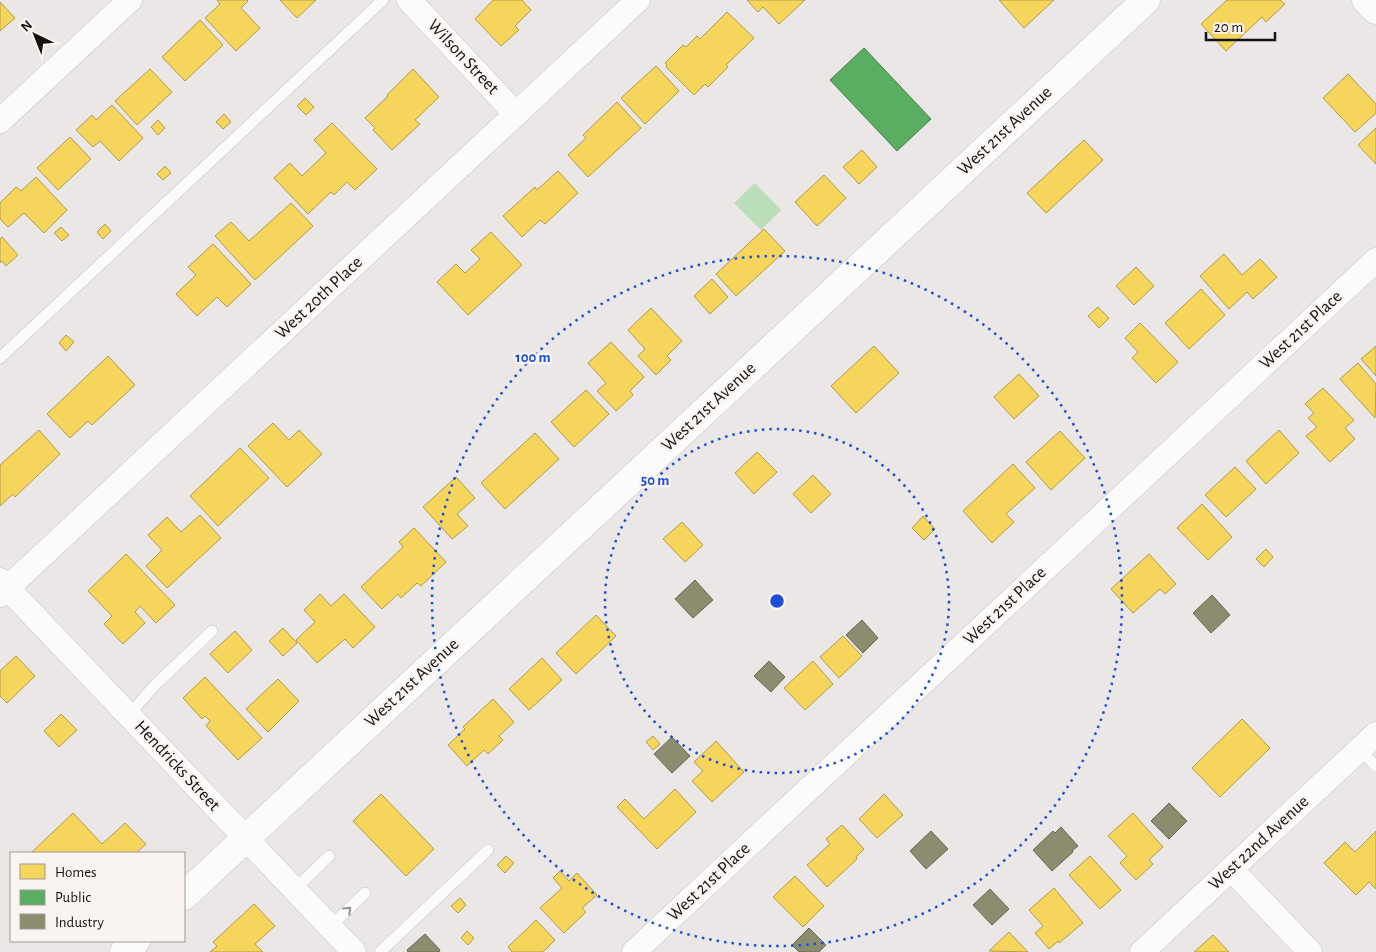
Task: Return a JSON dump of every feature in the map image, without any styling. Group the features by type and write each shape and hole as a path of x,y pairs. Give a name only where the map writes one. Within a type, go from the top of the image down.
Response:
{"street":[{"path":"0,121 130,0"},
{"name":"Wilson Street","path":"409,0 516,114"},
{"name":"West 20th Place","path":"2,587 638,0"},
{"name":"West 21st Avenue","path":"185,895 1146,0"},
{"path":"1366,0 1376,10"},
{"name":"West 21st Place","path":"634,952 1374,266"},
{"name":"Hendricks Street","path":"2,587 129,715 354,952"},
{"name":"West 22nd Avenue","path":"1142,952 1368,741"},
{"path":"1231,869 1310,952"},
{"path":"124,952 135,942"}],"lane":[{"path":"0,358 383,0"},
{"path":"129,715 154,686 212,631"},
{"path":"1368,741 1376,766"},
{"path":"380,952 488,850"},
{"path":"294,890 330,856"},
{"path":"330,927 365,893"}],"green space":[{"path":"755,183 781,210 761,230 734,203"}],"building: Homes":[{"path":"217,0 247,0 241,8 260,28 236,51 205,18 220,4"},
{"path":"280,0 316,0 297,18"},
{"path":"493,0 522,0 531,10 515,26 519,30 501,46 475,19"},
{"path":"747,0 805,0 779,24 763,7 758,12"},
{"path":"999,0 1054,0 1024,28"},
{"path":"1227,0 1280,0 1285,4 1266,22 1262,17 1226,51 1201,24"},
{"path":"0,2 15,18 0,31"},
{"path":"727,12 754,38 726,65 728,67 708,87 705,84 694,95 666,67 665,63 683,45 686,47 697,36 700,39"},
{"path":"200,20 223,45 185,81 162,57"},
{"path":"656,66 679,91 645,124 621,98"},
{"path":"150,69 172,92 137,125 115,101"},
{"path":"413,69 439,97 415,120 420,124 392,150 373,130 375,128 365,118"},
{"path":"1348,74 1376,104 1376,113 1355,132 1323,98"},
{"path":"305,98 314,107 306,115 297,106"},
{"path":"617,102 641,128 588,177 568,155 586,138 583,135"},
{"path":"112,105 143,138 119,161 100,141 93,147 76,130 92,115 96,120"},
{"path":"224,114 231,122 223,129 216,122"},
{"path":"158,120 165,128 158,135 151,127"},
{"path":"332,123 377,169 355,190 347,182 334,195 331,192 308,214 274,178 290,163 302,176 326,153 314,140"},
{"path":"1376,128 1376,164 1358,145"},
{"path":"70,137 91,159 58,190 37,168"},
{"path":"1084,140 1103,160 1046,213 1027,193"},
{"path":"862,150 877,167 859,184 843,167"},
{"path":"165,166 171,173 163,180 157,174"},
{"path":"558,171 578,193 545,224 540,220 522,237 503,216 535,187 537,190"},
{"path":"824,175 846,198 817,226 795,202"},
{"path":"36,177 67,210 44,233 24,213 8,227 0,219 0,203 16,187 21,191"},
{"path":"291,203 313,226 255,280 215,236 231,222 249,241"},
{"path":"105,224 111,231 103,239 97,232"},
{"path":"61,227 69,235 62,241 54,233"},
{"path":"764,229 785,251 736,296 716,274"},
{"path":"491,232 522,265 468,315 437,282 456,264 465,273 480,259 471,250"},
{"path":"2,237 18,255 6,266 2,261 0,263 0,239"},
{"path":"213,244 251,284 227,307 217,297 197,316 176,294 196,275 188,267"},
{"path":"1224,254 1242,275 1260,259 1277,277 1253,299 1247,292 1229,309 1200,276"},
{"path":"1136,267 1154,286 1134,305 1116,286"},
{"path":"712,279 728,297 710,314 694,296"},
{"path":"1201,289 1225,315 1189,349 1165,323"},
{"path":"1098,307 1109,318 1099,328 1088,316"},
{"path":"651,308 682,341 667,356 671,360 656,375 638,356 645,349 628,330"},
{"path":"1140,323 1178,362 1156,383 1132,358 1138,352 1125,338"},
{"path":"66,335 74,342 66,351 59,343"},
{"path":"611,342 644,377 630,391 633,395 616,411 597,391 606,383 588,363"},
{"path":"874,346 899,373 856,413 831,386"},
{"path":"1376,346 1376,376 1361,359"},
{"path":"108,356 135,385 92,425 88,421 70,438 47,414"},
{"path":"1358,363 1376,384 1375,418 1340,379"},
{"path":"1019,374 1039,396 1014,419 994,397"},
{"path":"1323,388 1354,420 1345,428 1355,439 1330,462 1306,436 1317,427 1308,418 1314,413 1305,404"},
{"path":"586,390 609,414 574,447 551,422"},
{"path":"273,423 289,440 299,430 322,454 287,487 248,446"},
{"path":"39,430 60,454 15,497 13,494 0,506 0,465"},
{"path":"1279,430 1299,453 1266,484 1246,461"},
{"path":"1060,431 1085,458 1051,490 1026,462"},
{"path":"535,433 559,459 505,509 481,483"},
{"path":"240,448 269,478 218,526 190,496"},
{"path":"757,452 777,472 754,494 735,473"},
{"path":"1013,464 1035,488 1006,514 1014,522 992,543 963,511"},
{"path":"1235,467 1256,489 1226,517 1205,495"},
{"path":"813,475 831,494 811,513 793,494"},
{"path":"456,477 475,498 457,514 468,526 452,539 423,507"},
{"path":"1202,504 1232,537 1208,560 1177,528"},
{"path":"200,515 221,538 167,588 146,566 162,550 148,535 167,517 181,532"},
{"path":"923,516 935,529 924,540 912,528"},
{"path":"682,522 703,545 685,562 663,539"},
{"path":"414,528 446,562 421,586 417,583 401,598 398,594 382,609 361,587 403,547 399,542"},
{"path":"1266,549 1273,557 1264,567 1256,559"},
{"path":"126,554 175,605 156,623 140,606 135,612 145,623 123,644 104,624 112,616 88,591"},
{"path":"1149,554 1176,584 1165,594 1160,589 1133,613 1111,589"},
{"path":"320,594 331,606 344,594 375,627 353,648 345,639 317,663 296,640 315,622 304,610"},
{"path":"596,615 616,636 576,674 556,653"},
{"path":"283,628 297,643 283,656 269,641"},
{"path":"235,631 252,650 228,673 210,654"},
{"path":"843,636 862,656 839,678 820,657"},
{"path":"16,656 35,676 7,703 0,696 0,671"},
{"path":"542,658 562,680 529,710 509,689"},
{"path":"813,661 833,684 805,710 784,688"},
{"path":"205,677 262,738 238,760 206,726 210,721 205,716 202,719 183,698"},
{"path":"278,679 299,701 268,732 246,709"},
{"path":"493,699 514,722 499,736 503,740 488,754 484,750 467,766 448,745 465,729 463,727"},
{"path":"61,714 77,730 59,747 44,731"},
{"path":"1242,719 1270,748 1220,797 1192,768"},
{"path":"653,736 660,744 653,750 646,742"},
{"path":"716,741 744,772 712,802 692,781 703,771 694,762"},
{"path":"675,789 696,812 657,849 617,807 625,799 644,819"},
{"path":"381,794 434,849 406,876 353,821"},
{"path":"884,794 903,815 877,838 859,819"},
{"path":"73,813 102,844 125,823 146,844 137,852 32,852"},
{"path":"1133,813 1163,847 1149,860 1153,864 1136,880 1120,863 1127,856 1108,836"},
{"path":"842,825 864,849 856,857 857,859 827,887 807,865 830,844 826,839"},
{"path":"1376,831 1376,889 1369,882 1356,895 1324,863 1345,842 1355,852"},
{"path":"506,856 514,863 505,873 497,865"},
{"path":"1090,856 1121,890 1100,909 1069,875"},
{"path":"560,871 569,881 577,873 597,895 582,908 586,912 564,933 540,908 562,888 553,878"},
{"path":"795,876 824,906 803,927 773,897"},
{"path":"1054,888 1083,923 1049,949 1035,933 1043,926 1029,910"},
{"path":"460,898 466,905 458,913 451,906"},
{"path":"254,904 275,926 255,944 263,952 210,952 217,946 213,942"},
{"path":"536,920 555,940 543,952 512,952 508,947"},
{"path":"467,931 474,938 468,945 461,938"},
{"path":"1009,932 1028,952 989,951"},
{"path":"1213,935 1229,952 1194,952"}],"building: Public":[{"path":"864,48 931,119 897,151 830,80"}],"building: Industry":[{"path":"695,580 713,600 693,618 675,599"},
{"path":"1212,595 1230,615 1211,633 1193,613"},
{"path":"862,620 878,638 863,653 846,635"},
{"path":"769,661 785,677 771,692 754,676"},
{"path":"672,737 690,756 672,773 654,754"},
{"path":"1169,803 1187,821 1169,839 1151,821"},
{"path":"1061,827 1078,846 1052,871 1033,850 1053,831 1055,833"},
{"path":"931,831 948,849 926,869 910,851"},
{"path":"990,889 1009,909 992,925 973,905"},
{"path":"809,928 826,945 819,952 799,952 792,945"},
{"path":"425,934 440,950 439,952 408,952 407,950"}]}
